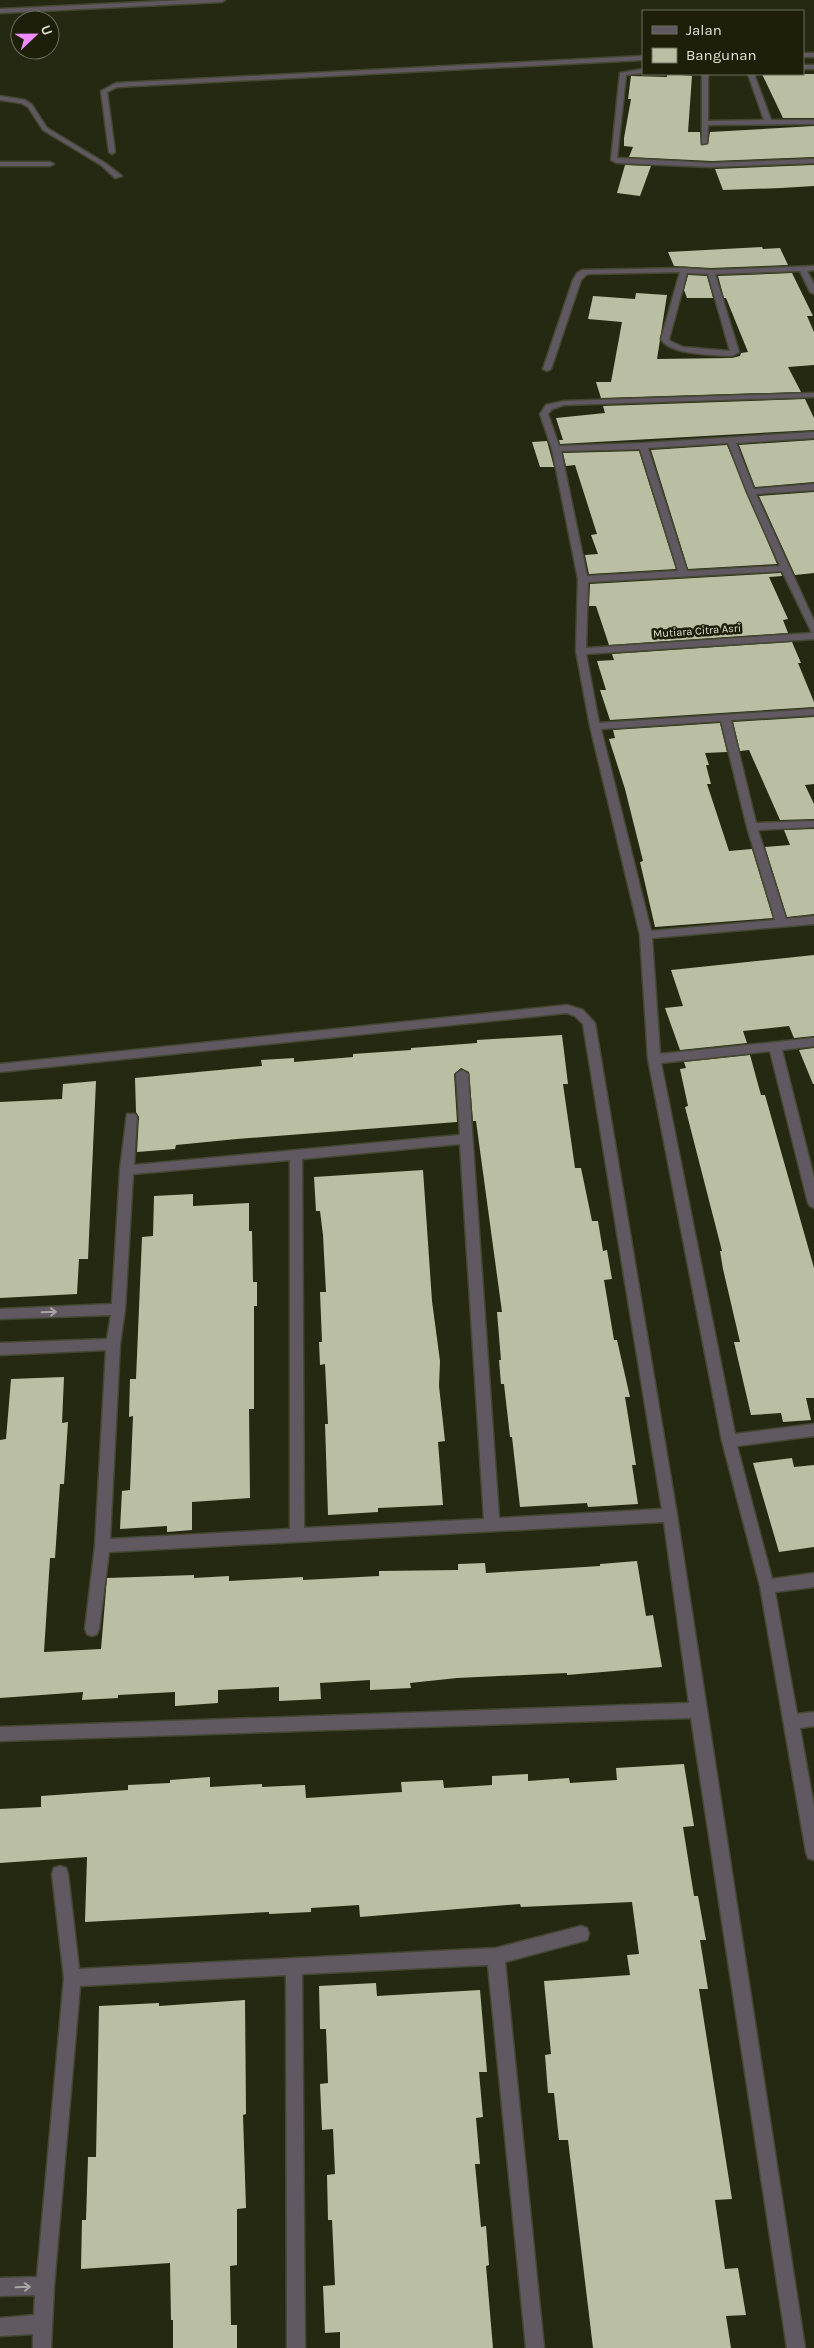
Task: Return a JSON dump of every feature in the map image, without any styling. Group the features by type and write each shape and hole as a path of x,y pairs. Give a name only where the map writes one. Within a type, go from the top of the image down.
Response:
{"street":[{"path":"0,11 10,8 222,0"},
{"path":"112,152 104,91 116,85 642,58"},
{"path":"642,71 622,73 613,159 617,161 710,166 814,161"},
{"path":"704,75 704,143"},
{"path":"750,75 768,122"},
{"path":"0,98 23,101 30,106 45,129 103,164 118,176"},
{"path":"705,123 814,122"},
{"path":"0,164 50,164"},
{"path":"802,268 814,292"},
{"path":"547,369 580,274 595,271 684,270 711,272 814,268"},
{"path":"684,270 665,339 667,343 682,349 732,354 735,352 711,272"},
{"path":"813,396 556,404 548,407 544,414 556,449 583,579 581,650 595,726 646,935 654,1059 729,1441 767,1586 814,1852"},
{"path":"556,449 643,446 814,435"},
{"path":"731,441 751,492 814,631"},
{"path":"643,446 683,573"},
{"path":"751,492 814,486"},
{"path":"583,579 785,568"},
{"name":"Mutiara Citra Asri","path":"581,650 814,636"},
{"path":"595,726 814,712"},
{"path":"725,718 752,827 782,922"},
{"path":"752,827 814,824"},
{"path":"646,935 814,920"},
{"path":"0,1068 567,1009 579,1013 589,1022 670,1515 796,2348"},
{"path":"654,1059 814,1042"},
{"path":"775,1046 814,1203"},
{"path":"462,1074 492,1526"},
{"path":"92,1629 102,1546 113,1344 118,1309 131,1117"},
{"path":"126,1170 467,1139"},
{"path":"296,1154 297,1534"},
{"path":"0,1314 118,1309"},
{"path":"0,1349 113,1344"},
{"path":"729,1441 814,1430"},
{"path":"102,1546 670,1515"},
{"path":"767,1586 814,1580"},
{"path":"0,1734 698,1710"},
{"path":"792,1722 814,1720"},
{"path":"42,2348 45,2286 72,1978 60,1874"},
{"path":"72,1978 496,1956 581,1934"},
{"path":"496,1956 535,2348"},
{"path":"294,1967 296,2348"},
{"path":"0,2287 45,2286"},
{"path":"0,2327 44,2324"}],"building":[{"path":"814,74 814,118 783,118 762,75"},
{"path":"667,75 692,76 688,132 700,132 701,145 708,144 710,132 814,126 814,157 712,161 629,157 633,147 624,146 624,138 631,99 628,99 631,76 667,77"},
{"path":"625,165 651,166 640,196 617,193"},
{"path":"814,165 814,186 781,188 723,190 715,169"},
{"path":"762,247 763,249 780,248 788,265 711,268 674,266 668,252"},
{"path":"792,273 813,316 807,316 814,332 814,365 788,367 801,392 601,398 596,382 611,382 622,322 588,319 593,296 635,299 636,293 667,295 657,359 732,358 740,356 741,353 748,352 726,298 724,298 718,276"},
{"path":"688,275 707,276 713,298 687,298 684,290"},
{"path":"805,399 814,418 814,430 560,444 559,440 563,440 556,418 605,413 603,406"},
{"path":"814,440 814,482 755,487 739,445"},
{"path":"547,441 554,467 540,467 532,442"},
{"path":"727,445 777,564 688,569 651,450"},
{"path":"639,451 676,569 589,574 585,555 598,554 591,535 597,534 575,465 566,466 563,453"},
{"path":"814,492 814,573 795,575 759,496"},
{"path":"781,573 782,576 769,577 788,619 783,620 788,633 609,645 596,606 589,606 590,584"},
{"path":"792,642 801,663 798,663 814,702 814,707 610,720 600,690 606,690 597,661 614,660 612,654"},
{"path":"814,717 814,784 805,785 814,804 814,819 780,820 749,750 740,751 733,722"},
{"path":"720,723 727,752 705,753 709,765 706,765 711,784 707,784 729,851 752,849 773,918 655,927 640,862 643,861 625,789 609,739 615,738 613,730"},
{"path":"814,829 814,914 787,917 765,847 790,845 784,830"},
{"path":"814,955 814,1036 794,1038 789,1026 743,1031 747,1043 680,1050 665,1008 683,1006 671,970"},
{"path":"562,1035 568,1084 563,1084 575,1168 581,1168 592,1221 598,1221 603,1251 607,1250 612,1279 604,1280 614,1340 617,1340 630,1397 625,1397 636,1465 632,1465 638,1504 588,1507 587,1503 520,1507 504,1384 501,1384 497,1312 502,1312 476,1121 473,1121 469,1072 461,1068 454,1074 457,1122 237,1139 176,1145 175,1149 137,1152 139,1117 136,1112 135,1078 262,1066 261,1060 294,1058 294,1062 353,1057 353,1054 477,1043 477,1040"},
{"path":"814,1048 814,1084 813,1084 799,1050"},
{"path":"750,1055 761,1095 765,1095 814,1268 814,1398 806,1398 811,1420 783,1422 781,1413 751,1415 734,1342 740,1342 723,1269 720,1251 722,1251 685,1107 688,1106 680,1069 686,1068 684,1062"},
{"path":"96,1081 88,1259 79,1259 77,1294 0,1298 0,1102 62,1099 63,1084"},
{"path":"423,1170 432,1301 440,1361 439,1386 445,1441 438,1442 443,1505 378,1508 378,1512 328,1515 325,1424 328,1424 325,1364 320,1365 319,1342 322,1342 320,1292 326,1292 323,1235 320,1211 316,1211 314,1177"},
{"path":"193,1194 193,1206 249,1203 249,1231 252,1231 253,1282 257,1282 257,1306 254,1306 254,1409 249,1409 250,1498 192,1502 192,1530 167,1532 167,1526 120,1529 122,1491 130,1490 133,1416 129,1417 130,1379 136,1379 142,1237 153,1236 154,1196"},
{"path":"64,1377 62,1423 68,1422 64,1484 60,1484 55,1558 50,1558 44,1652 101,1649 107,1578 194,1575 194,1578 229,1576 229,1581 303,1577 303,1580 379,1576 379,1571 458,1570 458,1564 485,1563 486,1573 600,1566 600,1564 637,1561 646,1616 653,1615 662,1667 567,1675 567,1673 457,1678 410,1683 411,1688 370,1690 370,1680 320,1683 321,1699 279,1701 279,1687 218,1690 218,1703 175,1706 175,1692 118,1695 118,1698 82,1700 83,1692 0,1698 0,1440 6,1439 11,1379"},
{"path":"792,1458 794,1467 814,1465 814,1547 779,1552 753,1463"},
{"path":"684,1764 694,1826 683,1827 694,1896 698,1896 706,1940 700,1940 708,1989 699,1989 732,2199 715,2200 725,2269 738,2268 746,2315 726,2316 731,2348 593,2348 568,2140 559,2140 554,2093 548,2093 545,2055 551,2054 544,1981 630,1975 627,1955 639,1954 632,1902 521,1907 520,1904 360,1917 359,1905 311,1908 311,1912 269,1914 269,1912 85,1922 87,1857 0,1863 0,1809 41,1807 41,1796 128,1790 128,1785 170,1783 170,1780 210,1777 210,1787 262,1784 262,1787 305,1785 306,1798 402,1792 401,1782 443,1780 444,1788 492,1785 492,1776 528,1774 528,1781 569,1778 570,1783 617,1780 616,1768"},
{"path":"376,1983 377,1996 480,1990 487,2072 479,2072 483,2117 476,2118 480,2164 475,2164 481,2227 486,2226 489,2265 486,2266 493,2348 340,2348 340,2332 325,2333 323,2286 335,2285 332,2220 328,2220 327,2175 335,2174 333,2129 322,2130 320,2084 328,2083 326,2029 320,2029 319,1986"},
{"path":"245,2000 246,2114 243,2115 246,2208 237,2209 237,2265 230,2266 231,2325 237,2325 237,2348 173,2348 170,2263 81,2269 82,2220 86,2220 88,2157 96,2157 99,2006 159,2003 159,2006"}]}
